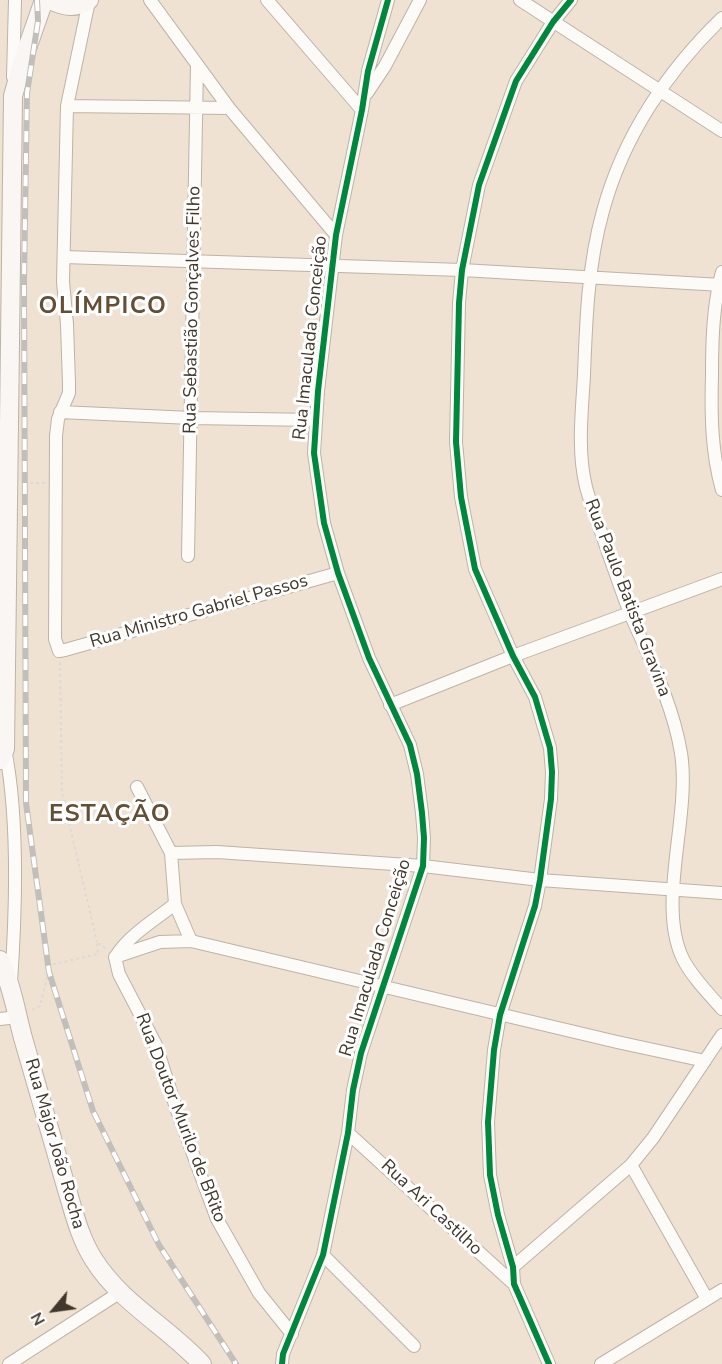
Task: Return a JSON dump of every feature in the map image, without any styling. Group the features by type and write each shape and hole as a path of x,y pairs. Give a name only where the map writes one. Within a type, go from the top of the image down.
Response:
{"main road":[{"name":"Rua Major João Rocha","path":"2,755 13,96 44,0"},
{"path":"50,0 61,5 84,3"},
{"name":"Rua Major João Rocha","path":"0,960 11,985 9,1018 45,1115 84,1242 95,1263 119,1293 189,1350 202,1364"}],"street":[{"path":"13,96 15,0"},
{"path":"152,0 229,108 336,235"},
{"path":"267,0 362,110"},
{"name":"Rua Imaculada Conceição","path":"282,1364 283,1354 323,1255 348,1133 353,1090 361,1053 423,866 424,838 417,774 410,745 369,658 338,573 322,512 314,453 315,420 336,235 368,71 388,0"},
{"path":"364,97 385,66 420,0"},
{"path":"520,0 722,131"},
{"path":"549,1364 514,1284 513,1267 498,1215 490,1175 489,1154 490,1085 500,1015 535,906 540,880 551,799 550,748 535,697 513,656 475,569 461,497 456,442 459,303 462,270 479,185 516,81 553,22 571,0"},
{"path":"59,651 55,639 56,436 60,412 69,393 63,282 67,106 81,42 78,17 84,3"},
{"name":"Rua Paulo Batista Gravina","path":"722,18 693,48 658,91 636,129 614,177 603,211 590,279 581,457 586,488 630,614 659,678 681,755 682,809 673,890 675,936 684,960 722,1010"},
{"name":"Rua Sebastião Gonçalves Filho","path":"188,556 197,64"},
{"path":"67,106 229,108"},
{"path":"64,257 462,270 590,279 721,280 712,335 711,409 713,452 722,490"},
{"path":"60,412 191,418 315,420"},
{"name":"Rua Ministro Gabriel Passos","path":"59,651 338,573"},
{"path":"390,705 513,656 722,579"},
{"name":"Rua Major João Rocha","path":"2,755 9,772 14,870 11,985"},
{"path":"137,788 171,853 175,904 191,941"},
{"path":"171,853 217,852 423,866 540,880 722,893"},
{"path":"115,957 120,949 175,904"},
{"path":"115,957 160,942 191,941 500,1015 705,1061"},
{"name":"Rua Doutor Murilo de BRito","path":"115,957 120,974 156,1045 176,1108 217,1219 259,1293 292,1334"},
{"path":"513,1267 631,1165 653,1138 722,1035"},
{"name":"Rua Ari Castilho","path":"348,1133 514,1284"},
{"path":"631,1165 706,1299"},
{"path":"323,1255 414,1346"},
{"path":"602,1364 722,1290"},
{"path":"9,1364 119,1293"}],"path":[{"path":"8,483 57,483"},
{"path":"9,1018 40,1006 50,965 98,954 63,793 59,651"},
{"path":"97,942 115,957"}],"railway":[{"path":"37,0 38,21 27,93 24,280 26,803 49,972 93,1111 159,1245 236,1364"}],"cycle path":[{"path":"282,1364 283,1354 323,1255 348,1133 353,1090 361,1053 423,866 422,813 417,774 410,745 369,658 338,573 324,523 314,453 318,391 336,235 368,71 388,0"},
{"path":"549,1364 514,1284 513,1267 498,1215 490,1175 488,1122 494,1050 500,1015 535,906 540,880 551,799 550,748 535,697 513,656 475,569 461,497 456,442 459,303 462,270 479,185 516,81 553,22 571,0"}],"district":[{"name":"OLÍMPICO","path":"103,307"},
{"name":"ESTAÇÃO","path":"110,815"}]}
